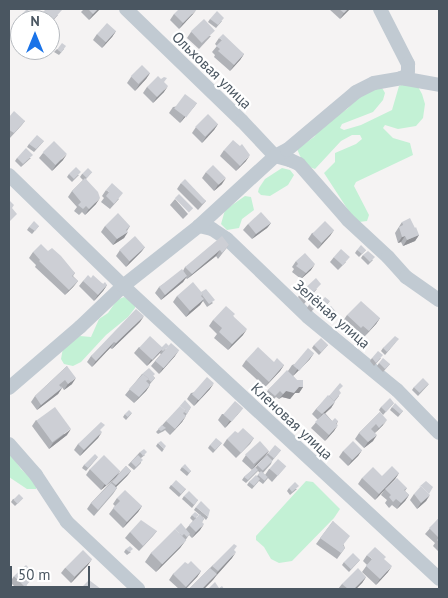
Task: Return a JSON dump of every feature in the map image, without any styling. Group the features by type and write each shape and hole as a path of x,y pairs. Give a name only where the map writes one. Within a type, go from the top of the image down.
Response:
{"street":[{"name":"Ольховая улица","path":"126,9 242,121 274,156"},
{"path":"380,9 408,64 408,71 404,78"},
{"path":"9,388 80,327 123,286 199,226 274,156 287,150 341,103 362,88 374,83 404,78 439,85"},
{"path":"274,156 299,164 348,220 388,257 406,277 439,300"},
{"name":"Кленовая улица","path":"9,175 123,286 439,579"},
{"name":"Зелёная улица","path":"199,226 212,229 228,239 308,317 396,390 439,433"},
{"path":"9,444 36,476 67,522 138,589"}],"green space":[{"path":"407,83 417,85 422,94 425,104 423,118 416,126 398,129 385,125 383,128 393,138 410,143 413,155 356,182 354,186 369,215 367,221 359,222 352,216 324,173 335,162 335,153 356,144 362,139 360,135 352,135 341,141 315,169 304,165 297,149 314,137 323,125 347,109 361,95 381,86 385,93 383,100 373,112 342,124 340,128 344,130 361,125 392,110 399,86"},
{"path":"282,168 290,170 294,175 288,185 270,196 261,195 258,192 259,188 265,179"},
{"path":"245,196 251,197 254,210 242,219 239,228 227,230 221,224 225,210"},
{"path":"124,297 135,302 135,308 128,317 106,335 81,362 73,366 64,364 61,359 63,348 80,336 91,337 99,319 108,313 117,300"},
{"path":"9,452 21,469 37,484 36,489 27,489 9,477"},
{"path":"306,481 313,482 340,509 334,518 292,561 279,563 271,559 264,547 256,540 256,536"}],"building":[{"path":"62,9 60,12 60,10 45,10"},
{"path":"88,9 98,9 93,14"},
{"path":"179,9 197,9 183,23 174,14"},
{"path":"339,9 348,9 344,13"},
{"path":"217,11 224,18 218,25 210,19"},
{"path":"204,19 215,31 202,43 191,31"},
{"path":"107,23 116,31 106,42 97,34"},
{"path":"223,34 244,54 234,65 218,51 220,49 216,46 222,40 219,38"},
{"path":"62,43 66,46 61,52 60,46"},
{"path":"142,65 150,73 138,84 131,76"},
{"path":"158,76 161,79 167,78 164,82 168,86 157,97 147,87"},
{"path":"185,94 197,103 186,117 174,108"},
{"path":"14,111 25,121 14,133 9,130 9,117"},
{"path":"208,114 218,124 205,137 195,127"},
{"path":"37,135 44,141 36,149 29,144"},
{"path":"233,140 240,146 242,144 250,155 240,166 224,150"},
{"path":"54,141 67,154 55,165 43,152"},
{"path":"26,148 33,155 23,164 17,158"},
{"path":"213,165 226,178 219,185 206,172"},
{"path":"76,167 81,172 74,179 69,174"},
{"path":"88,168 92,172 87,178 82,174"},
{"path":"85,178 98,192 100,198 89,209 86,206 83,209 78,205 81,202 72,191"},
{"path":"185,179 206,201 202,204 181,183"},
{"path":"112,183 123,193 114,204 106,196 109,192 106,190"},
{"path":"179,194 193,208 189,212 175,198"},
{"path":"9,200 14,205 12,208 17,214 9,222"},
{"path":"261,212 271,223 256,234 248,224"},
{"path":"118,213 130,226 126,230 128,232 117,239 105,226"},
{"path":"410,218 419,235 407,240 405,236 402,237 399,227 403,225 402,222"},
{"path":"34,221 39,226 35,231 29,227"},
{"path":"325,221 334,230 321,243 312,234"},
{"path":"135,236 145,247 129,261 119,250"},
{"path":"222,236 229,245 222,253 220,250 192,274 185,267"},
{"path":"41,244 48,251 52,248 75,273 72,276 78,281 69,290 39,261 33,252"},
{"path":"361,245 366,250 362,254 357,250"},
{"path":"341,249 350,257 343,265 334,257"},
{"path":"368,251 375,257 370,262 363,255"},
{"path":"305,253 315,264 306,273 296,266 298,264 296,261"},
{"path":"182,269 187,276 165,295 159,287"},
{"path":"88,275 91,278 93,275 103,284 105,282 107,285 98,295 83,281"},
{"path":"316,278 321,284 308,298 302,291"},
{"path":"193,282 203,294 201,296 204,299 190,311 177,296"},
{"path":"206,289 215,300 209,304 201,292"},
{"path":"325,297 330,301 323,309 319,305"},
{"path":"314,300 318,304 313,309 309,305"},
{"path":"361,301 380,318 369,331 363,326 361,328 347,315"},
{"path":"226,306 235,314 233,316 247,329 232,344 219,332 222,328 213,320"},
{"path":"331,306 337,313 333,317 326,310"},
{"path":"136,309 144,316 116,343 114,342 96,361 91,356"},
{"path":"150,336 163,348 152,360 139,348"},
{"path":"395,336 399,339 387,352 383,348"},
{"path":"321,338 328,345 321,352 314,345"},
{"path":"166,343 169,346 163,351 161,350 162,347"},
{"path":"171,343 179,350 164,368 155,361"},
{"path":"258,347 274,362 277,358 284,365 269,382 246,360"},
{"path":"308,348 314,353 299,371 293,366"},
{"path":"378,351 383,355 376,363 372,358"},
{"path":"383,358 390,364 385,369 379,363"},
{"path":"67,366 76,378 68,384 65,380 59,385 62,388 41,405 35,396"},
{"path":"149,368 155,374 153,376 155,378 151,382 142,374"},
{"path":"287,370 297,380 303,380 303,387 299,387 294,393 286,391 283,394 280,391 275,396 268,390"},
{"path":"143,374 149,379 146,381 150,385 139,397 129,389"},
{"path":"207,377 214,383 199,400 192,394"},
{"path":"423,378 429,384 419,393 414,387"},
{"path":"340,383 343,386 339,390 341,393 334,401 329,396"},
{"path":"328,395 335,402 322,414 316,409"},
{"path":"390,398 394,403 386,412 381,407"},
{"path":"185,400 191,407 187,414 184,412 186,411 179,407"},
{"path":"235,401 243,408 231,422 223,415"},
{"path":"395,403 403,411 400,414 392,407"},
{"path":"180,406 186,411 183,413 186,416 175,429 166,421"},
{"path":"55,407 71,429 52,442 36,421"},
{"path":"129,410 132,413 128,417 125,414"},
{"path":"380,412 387,420 379,428 376,424 371,429 377,435 368,442 359,433"},
{"path":"324,413 332,421 335,418 338,421 336,424 338,425 329,435 315,422"},
{"path":"101,422 105,425 100,430 102,432 84,450 78,444"},
{"path":"162,425 166,428 161,431 158,429"},
{"path":"243,428 254,438 241,453 227,439 235,431 238,433"},
{"path":"216,438 222,443 215,450 210,445"},
{"path":"161,441 166,446 164,449 158,443"},
{"path":"260,441 269,451 254,464 245,454"},
{"path":"353,441 362,450 352,460 343,451"},
{"path":"275,445 281,450 274,459 268,453"},
{"path":"144,449 147,452 143,456 140,452"},
{"path":"95,454 98,457 88,468 84,465"},
{"path":"104,455 120,471 106,485 90,469"},
{"path":"138,455 143,460 136,467 131,462"},
{"path":"267,455 273,461 263,471 257,465"},
{"path":"278,459 286,466 278,476 269,469"},
{"path":"185,464 191,471 189,473 182,467"},
{"path":"126,466 131,471 116,485 112,482"},
{"path":"392,466 399,473 379,494 362,478 373,467 382,476"},
{"path":"255,467 258,470 248,480 244,477"},
{"path":"261,471 268,477 265,481 258,475"},
{"path":"256,475 260,479 254,486 249,482"},
{"path":"397,478 407,488 404,490 409,495 401,503 396,499 393,502 389,497 391,495 385,489"},
{"path":"176,480 186,489 181,494 171,485"},
{"path":"426,481 433,487 429,494 421,486 419,487"},
{"path":"295,482 299,486 292,492 289,488"},
{"path":"111,483 117,488 98,510 91,503"},
{"path":"421,486 430,495 421,503 414,494"},
{"path":"125,490 142,506 127,522 113,508 120,501 117,498"},
{"path":"189,491 198,500 194,505 184,496"},
{"path":"19,494 23,498 18,504 13,500"},
{"path":"201,501 210,510 208,517 196,507"},
{"path":"195,512 199,515 195,518 192,515"},
{"path":"200,514 204,519 202,522 204,524 196,532 189,525"},
{"path":"439,518 439,538 429,528"},
{"path":"141,520 157,531 143,546 130,532"},
{"path":"333,521 350,536 343,545 345,548 341,553 320,538"},
{"path":"181,523 190,534 187,537 184,534 182,536 175,529"},
{"path":"175,529 186,540 162,564 151,553"},
{"path":"234,544 237,546 234,550 236,552 218,571 212,566"},
{"path":"130,546 133,549 129,552 126,549"},
{"path":"375,547 386,557 384,559 392,566 380,579 366,566 372,559 367,555"},
{"path":"83,550 92,559 75,577 65,568"},
{"path":"353,553 360,560 351,569 344,562"},
{"path":"191,561 201,571 186,587 173,574 185,562 188,564"},
{"path":"26,565 31,570 26,575 31,580 25,587 14,576"},
{"path":"210,568 217,574 202,589 189,589"},
{"path":"358,568 366,577 354,589 348,589 342,584"},
{"path":"89,580 101,589 80,589"},
{"path":"215,582 218,589 208,589"}]}
